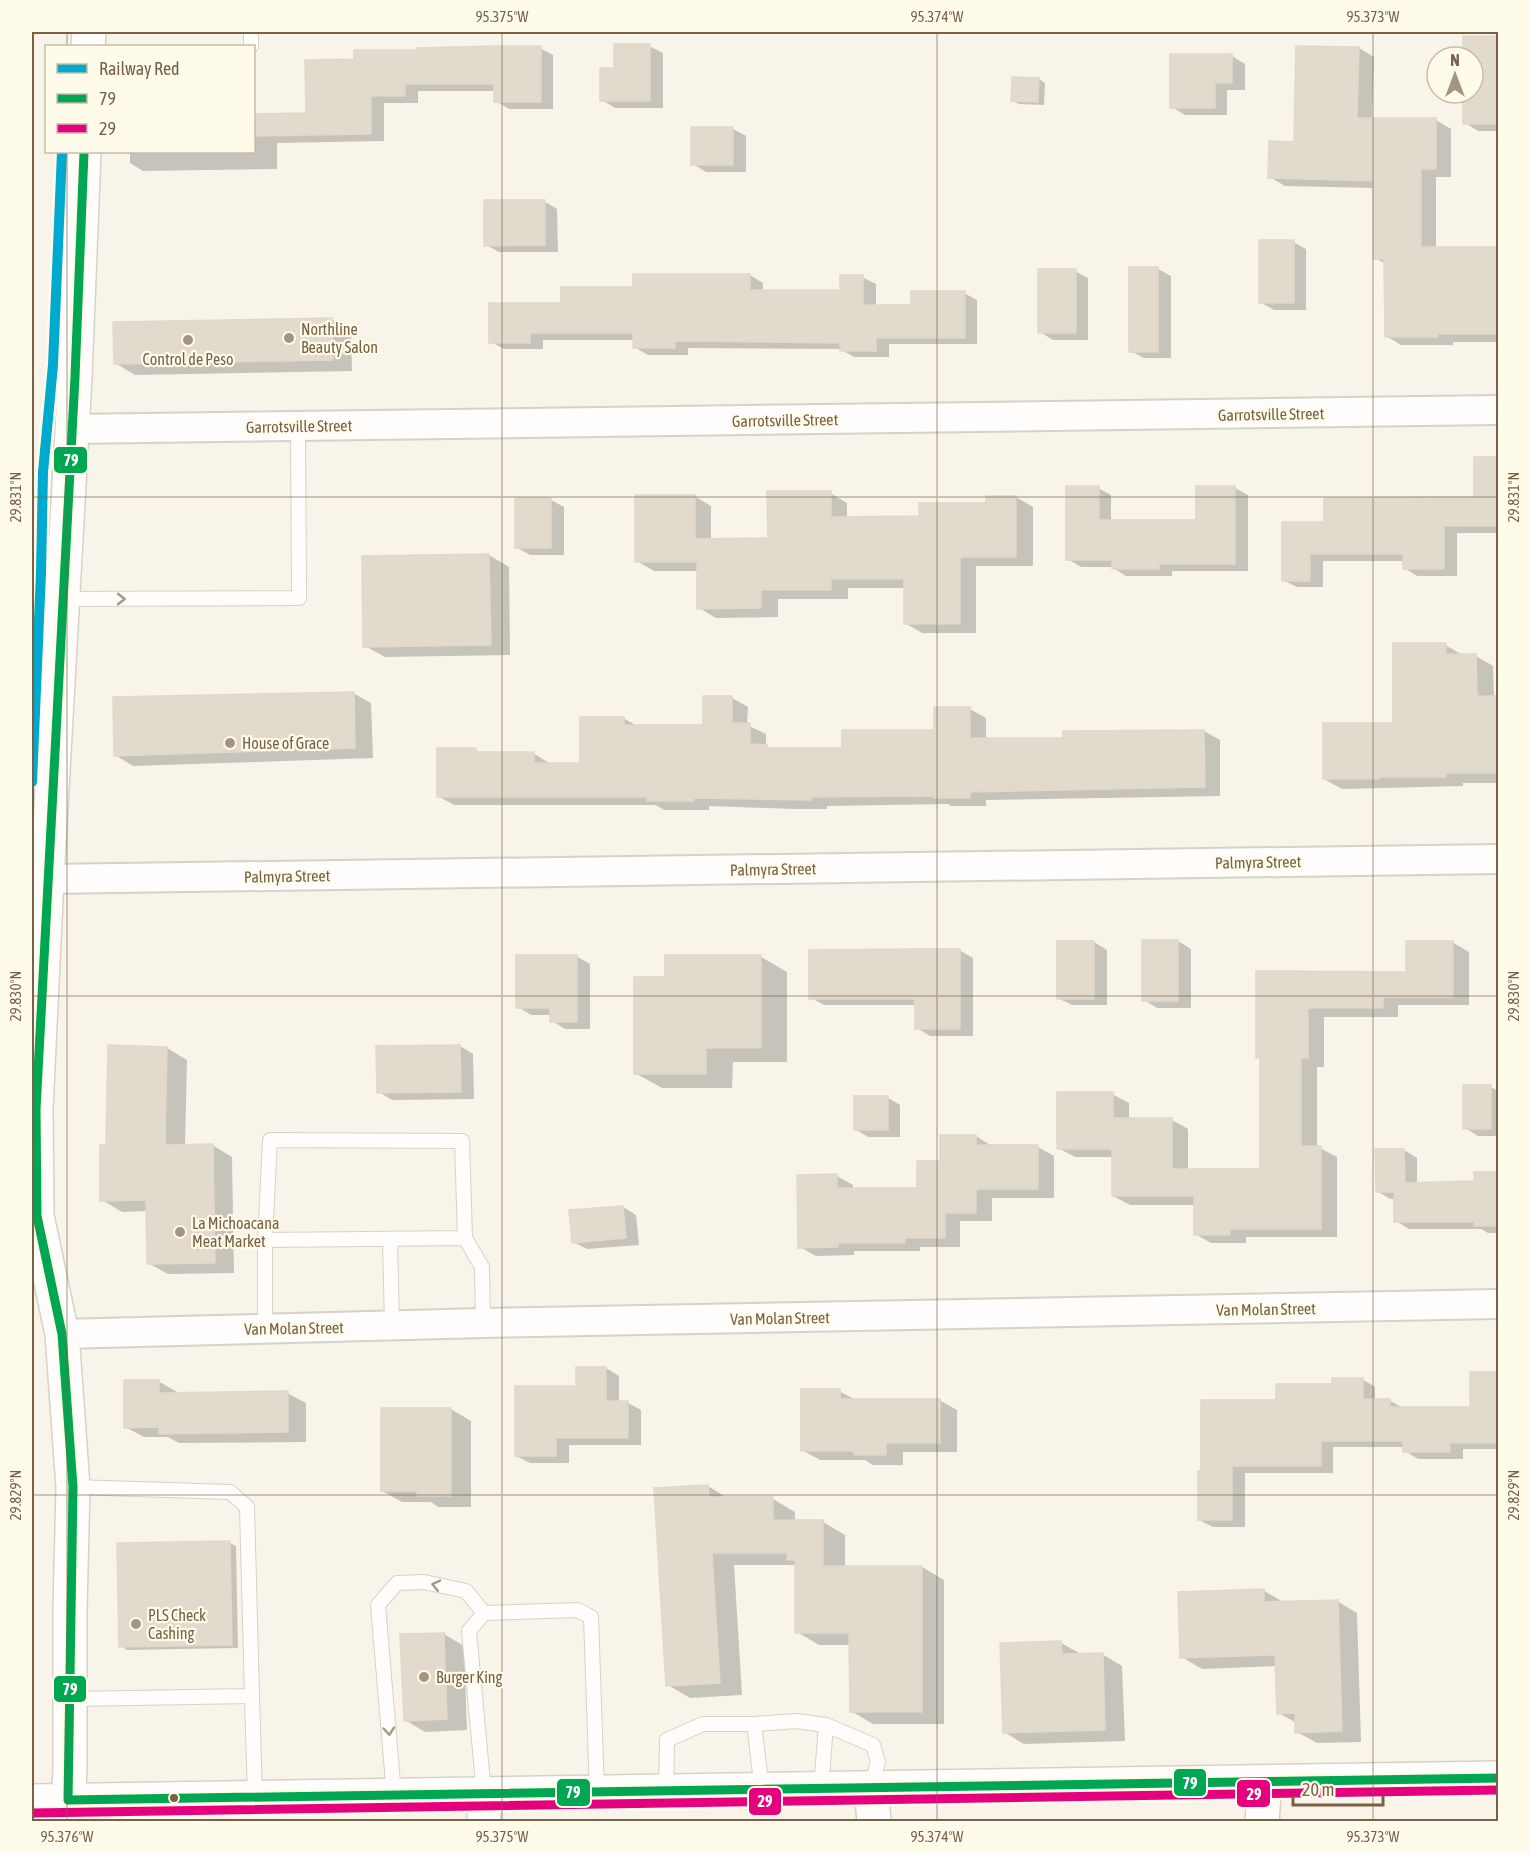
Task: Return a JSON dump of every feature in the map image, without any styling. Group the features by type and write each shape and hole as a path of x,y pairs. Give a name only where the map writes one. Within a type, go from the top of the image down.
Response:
{"main road":[{"path":"68,1811 73,1487 62,1334 37,1216 36,1110 84,153"},
{"path":"32,1801 68,1811 255,1797 394,1795 484,1808 597,1792 1498,1778"},
{"path":"1262,1821 1264,1782"},
{"path":"871,1788 874,1821"}],"street":[{"name":"Garrotsville Street","path":"71,429 1498,410"},
{"name":"Palmyra Street","path":"46,879 1498,859"},
{"name":"Van Molan Street","path":"62,1334 483,1323 1498,1304"}],"lane":[{"path":"62,599 299,598 298,426"},
{"path":"265,1329 265,1240 270,1140 462,1142 465,1238 482,1267 483,1323"},
{"path":"265,1240 465,1238"},
{"path":"390,1239 392,1326"},
{"path":"73,1487 230,1492 247,1507 255,1797"},
{"path":"394,1795 378,1605 397,1583 424,1582 466,1591 484,1613"},
{"path":"484,1808 469,1631 484,1613 578,1610 591,1617 597,1792"},
{"path":"71,1699 252,1696"},
{"path":"666,1791 667,1740 704,1724 796,1721 826,1725 873,1745 878,1762 871,1788"},
{"path":"754,1724 762,1790"},
{"path":"821,1788 826,1725"}],"building":[{"path":"1463,36 1498,36 1498,124 1463,124 1463,105 1485,105 1485,45 1463,45"},
{"path":"614,44 650,44 650,101 600,101 600,68 614,68"},
{"path":"541,46 541,102 494,102 494,84 405,84 405,96 371,96 371,134 255,136 255,114 306,113 305,60 354,59 354,50 417,50 417,48"},
{"path":"1296,46 1359,47 1357,118 1436,118 1436,169 1421,169 1421,247 1498,247 1498,334 1385,337 1384,259 1373,259 1373,181 1268,178 1269,141 1294,142"},
{"path":"1170,54 1232,54 1232,83 1215,83 1215,108 1170,108"},
{"path":"1012,77 1039,78 1038,102 1011,101"},
{"path":"691,127 733,127 733,165 691,165"},
{"path":"484,200 545,200 545,245 484,246"},
{"path":"1259,240 1294,240 1294,303 1259,303"},
{"path":"1129,267 1158,267 1158,352 1129,352"},
{"path":"1038,269 1076,269 1076,333 1038,333"},
{"path":"633,274 750,274 750,290 840,290 840,275 863,275 863,305 911,305 911,291 965,291 965,338 876,338 876,351 840,351 840,343 675,341 675,348 633,348 633,333 530,333 530,343 489,343 489,303 561,303 561,287 633,287"},
{"path":"332,318 333,360 114,364 113,322"},
{"path":"1474,457 1498,457 1498,526 1444,526 1444,569 1403,569 1403,554 1310,554 1310,581 1282,581 1282,522 1324,522 1324,498 1474,497"},
{"path":"1066,486 1099,486 1099,520 1196,520 1196,486 1235,486 1235,564 1159,564 1159,569 1112,569 1112,560 1066,560"},
{"path":"767,491 831,491 831,517 919,516 919,503 986,503 986,496 1016,496 1016,557 960,557 960,624 904,624 904,579 831,579 831,590 761,590 761,608 697,609 697,562 635,562 635,495 695,495 695,539 768,538"},
{"path":"515,498 551,498 551,548 515,548"},
{"path":"489,554 491,645 363,647 362,556"},
{"path":"1393,643 1446,643 1446,654 1476,654 1477,696 1498,696 1498,773 1446,773 1446,777 1323,779 1323,723 1393,723"},
{"path":"354,692 355,748 114,756 113,697"},
{"path":"703,696 732,696 732,723 750,723 750,744 767,745 766,748 842,748 842,730 934,730 934,707 970,707 970,738 1063,738 1063,731 1204,730 1205,787 970,792 970,798 811,797 811,800 694,798 694,801 647,801 647,797 437,797 437,748 476,748 476,752 534,752 534,763 580,763 580,717 624,717 624,725 703,725"},
{"path":"1142,940 1178,940 1178,1001 1142,1001"},
{"path":"1057,941 1094,941 1094,999 1057,999"},
{"path":"1406,941 1453,941 1453,997 1383,997 1383,1008 1308,1008 1308,1058 1301,1058 1301,1146 1321,1146 1321,1229 1230,1229 1230,1235 1194,1235 1194,1196 1112,1196 1112,1149 1057,1149 1057,1092 1113,1092 1113,1118 1172,1118 1172,1169 1260,1169 1260,1058 1256,1058 1256,971 1406,972"},
{"path":"960,949 960,1029 915,1029 915,999 809,999 809,950"},
{"path":"516,955 577,955 577,1022 550,1022 550,1008 516,1008"},
{"path":"665,955 761,955 761,1048 706,1048 706,1074 634,1074 634,977 665,977"},
{"name":"La Michoacana Meat Market","path":"108,1045 167,1047 165,1145 213,1144 215,1263 147,1264 146,1200 100,1201 100,1145 106,1145"},
{"path":"460,1045 461,1092 377,1093 376,1046"},
{"path":"1463,1085 1491,1085 1491,1129 1463,1129"},
{"path":"854,1096 888,1096 888,1130 854,1130"},
{"path":"940,1135 976,1135 976,1145 1038,1145 1038,1189 976,1189 976,1213 945,1213 945,1238 905,1238 905,1243 838,1243 838,1247 798,1248 797,1175 837,1174 837,1188 917,1188 917,1161 940,1161"},
{"path":"1375,1149 1404,1149 1405,1183 1474,1181 1474,1172 1498,1172 1498,1226 1474,1226 1474,1222 1394,1222 1394,1192 1376,1192"},
{"path":"623,1206 626,1238 572,1243 569,1210"},
{"path":"576,1367 606,1367 606,1401 628,1401 628,1438 556,1438 556,1456 515,1456 515,1386 576,1386"},
{"path":"1470,1372 1498,1372 1498,1443 1450,1443 1450,1452 1403,1452 1403,1441 1321,1441 1321,1466 1232,1466 1232,1520 1198,1520 1201,1400 1276,1400 1276,1384 1332,1384 1332,1378 1363,1378 1363,1399 1390,1399 1390,1407 1470,1407"},
{"path":"124,1380 159,1380 159,1393 288,1391 288,1432 159,1434 159,1427 124,1428"},
{"path":"801,1389 840,1389 840,1399 940,1399 940,1443 886,1443 886,1455 854,1455 854,1451 801,1451"},
{"path":"381,1408 451,1408 451,1496 417,1496 417,1491 381,1491"},
{"path":"708,1485 709,1497 773,1497 773,1520 823,1520 823,1566 922,1566 922,1712 850,1712 849,1633 795,1633 795,1560 787,1560 787,1553 712,1553 720,1683 666,1686 654,1488"},
{"path":"230,1541 232,1645 119,1647 117,1543"},
{"path":"1264,1589 1264,1602 1338,1600 1342,1731 1295,1733 1295,1713 1277,1714 1275,1655 1180,1658 1178,1592"},
{"name":"Burger King","path":"444,1633 447,1719 404,1721 400,1634"},
{"path":"1061,1641 1062,1654 1103,1653 1105,1730 1003,1733 1000,1643"}],"rail line":[{"name":"Red","path":"32,782 43,472 53,365 62,153"}],"transit line":[{"name":"79","path":"84,153 75,377 36,1109 37,1216 62,1334 73,1487 68,1800 1498,1778"},
{"name":"29","path":"32,1813 1498,1790"}],"place":[{"name":"Northline Beauty Salon","path":"289,338"},
{"name":"Control de Peso","path":"188,340"},
{"name":"House of Grace","path":"230,743"},
{"name":"La Michoacana Meat Market","path":"180,1232"},
{"name":"PLS Check Cashing","path":"136,1624"},
{"name":"Burger King","path":"424,1677"}]}
